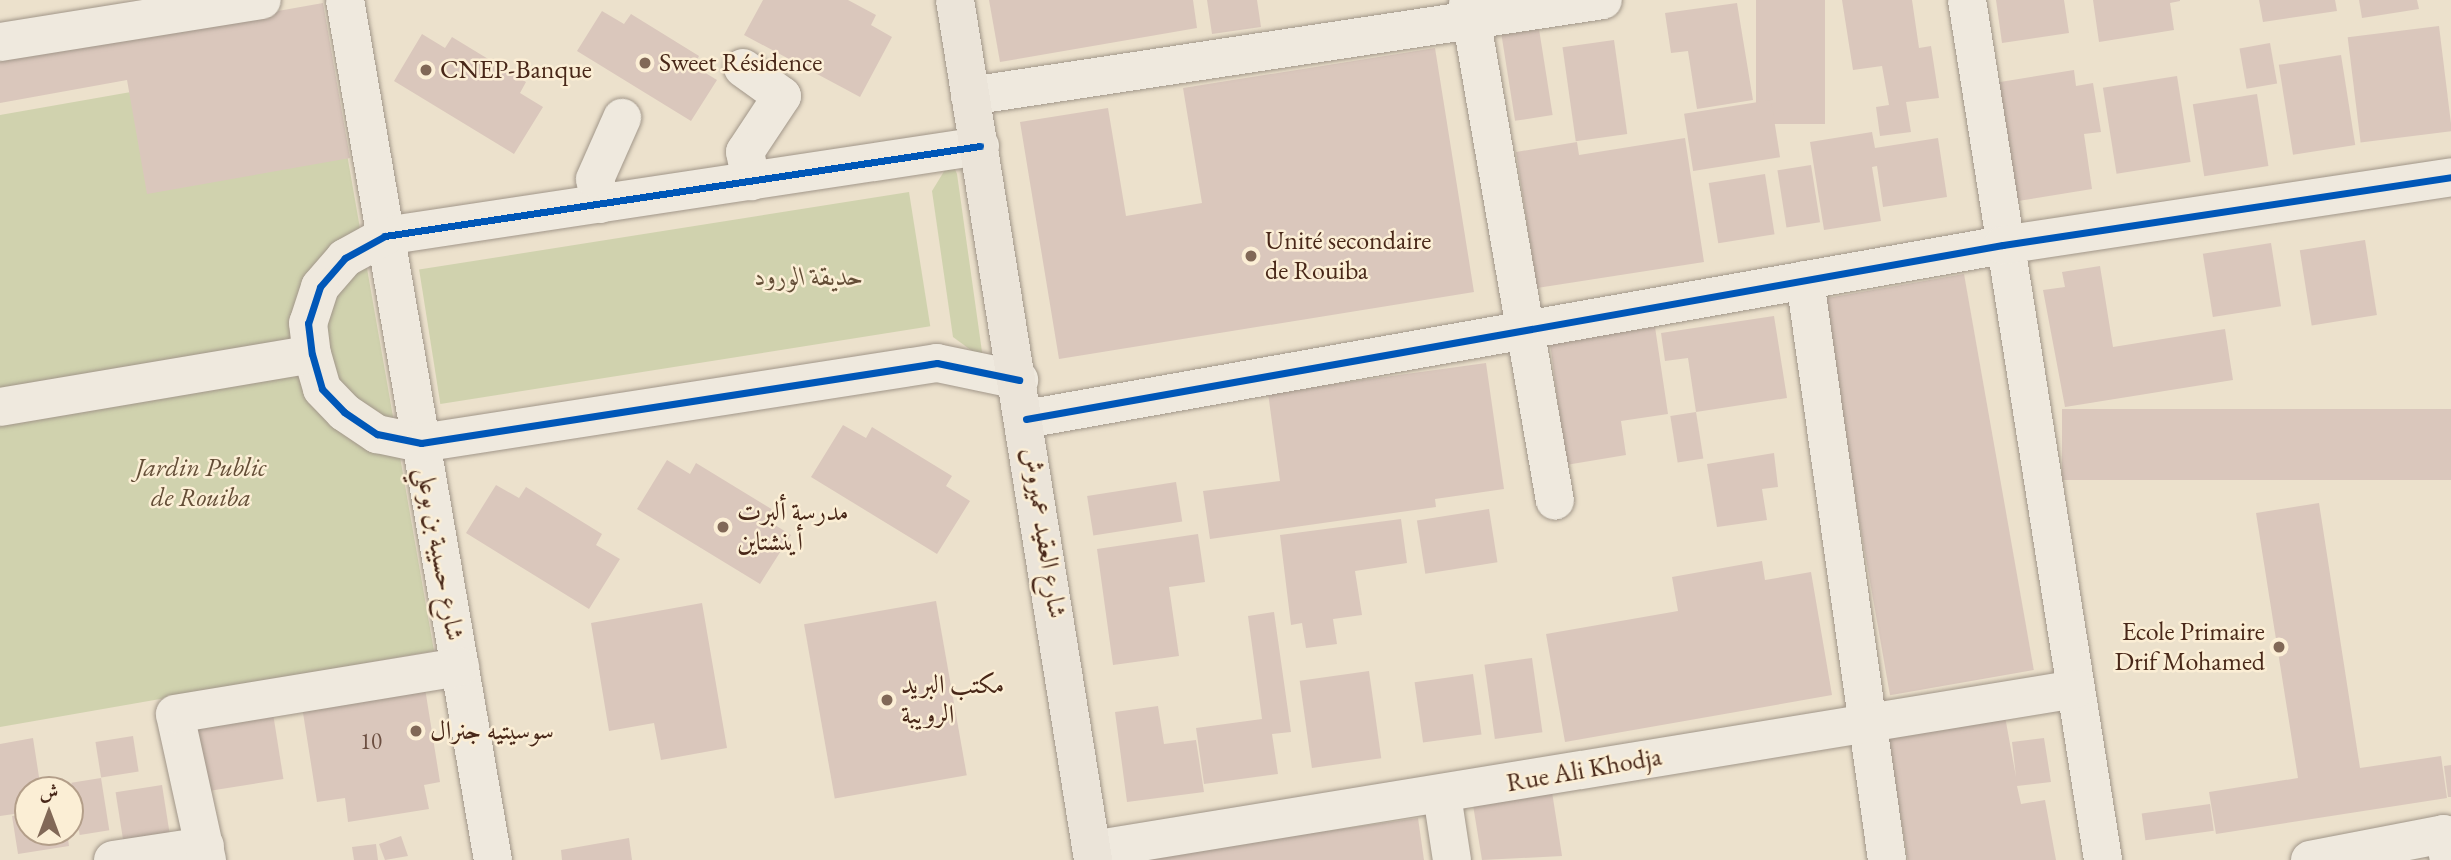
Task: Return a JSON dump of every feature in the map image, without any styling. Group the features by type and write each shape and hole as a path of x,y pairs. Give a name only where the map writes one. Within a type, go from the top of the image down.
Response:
{"main road":[{"name":"شارع العقيد عميروش","path":"955,0 1026,419 1093,855"}],"street":[{"path":"0,43 262,0"},
{"name":"شارع حسيبة بن بوعلي","path":"345,0 493,860"},
{"path":"970,96 1470,11 1603,0"},
{"path":"1968,0 2003,245 2103,860"},
{"path":"1470,11 1555,501"},
{"path":"743,68 782,96 745,152 751,181"},
{"path":"600,204 595,179 622,118"},
{"path":"980,146 385,236 345,258 320,287 308,323 312,354 322,389 344,412 377,434 421,443 937,363 1019,380"},
{"path":"1026,419 2003,245 2451,177"},
{"path":"1805,280 1886,860"},
{"path":"0,407 312,354"},
{"path":"113,860 206,853 175,714 460,667"},
{"name":"Rue Ali Khodja","path":"1093,855 1866,722 2076,689"},
{"path":"1442,795 1452,860"},
{"path":"2310,860 2444,834 2449,860"}],"green space":[{"name":"Jardin Public de Rouiba","path":"330,57 434,651 0,727 0,115"},
{"path":"951,160 957,174 983,359 953,337 932,191"},
{"name":"حديقة الورود","path":"909,192 930,326 440,404 419,270"}],"building":[{"path":"763,0 848,0 876,15 871,25 892,37 860,97 744,35"},
{"path":"989,0 1193,0 1197,28 1000,62"},
{"path":"1207,0 1257,0 1261,27 1212,34"},
{"path":"1756,0 1825,0 1825,124 1756,124"},
{"path":"1842,0 1912,0 1919,48 1931,46 1939,98 1906,102 1911,132 1880,136 1876,107 1889,105 1882,66 1853,70"},
{"path":"1996,0 2064,0 2069,33 2002,43"},
{"path":"2093,0 2180,1 2170,3 2174,30 2099,42"},
{"path":"2259,0 2335,0 2337,11 2263,22"},
{"path":"2359,0 2417,0 2419,9 2362,18"},
{"path":"323,3 350,158 147,194 127,80 0,103 0,60"},
{"path":"1737,3 1753,100 1697,109 1688,51 1671,53 1665,13"},
{"path":"602,11 624,24 631,14 699,56 694,66 717,80 691,121 577,51"},
{"path":"2439,26 2451,131 2361,142 2348,37"},
{"path":"1539,29 1553,115 1515,121 1501,35"},
{"path":"422,34 445,48 452,37 526,82 520,93 543,107 514,154 394,81"},
{"path":"1614,40 1627,134 1576,141 1563,47"},
{"path":"2270,43 2277,83 2247,89 2239,48"},
{"path":"1435,48 1474,292 1059,359 1020,122 1108,108 1126,216 1202,203 1183,88"},
{"path":"2341,55 2355,145 2293,155 2279,65"},
{"path":"2074,70 2076,86 2093,83 2101,132 2084,134 2092,189 2012,202 1994,83"},
{"path":"2177,76 2191,162 2117,174 2103,88"},
{"path":"2257,94 2268,166 2204,176 2193,104"},
{"path":"1771,100 1780,157 1693,171 1684,114"},
{"path":"1872,132 1875,148 1938,138 1947,197 1883,207 1877,166 1872,167 1881,221 1824,230 1810,142"},
{"path":"1685,138 1704,262 1537,288 1516,152 1577,142 1579,155"},
{"path":"1811,165 1820,222 1786,228 1777,170"},
{"path":"1765,174 1775,234 1718,243 1709,183"},
{"path":"2365,240 2377,315 2312,325 2300,250"},
{"path":"2271,243 2281,306 2213,317 2203,254"},
{"path":"2100,266 2113,347 2225,329 2233,380 2065,407 2043,290 2065,287 2062,272"},
{"path":"1964,274 2034,670 1890,695 1820,299"},
{"path":"1774,316 1787,398 1696,412 1688,358 1665,361 1661,333"},
{"path":"1655,327 1668,414 1621,421 1626,455 1566,465 1550,343"},
{"path":"1486,363 1504,489 1435,499 1436,507 1210,539 1203,491 1280,481 1268,393"},
{"path":"2062,409 2451,409 2451,480 2062,480"},
{"path":"1696,412 1703,458 1678,462 1670,416"},
{"path":"843,425 866,438 872,427 952,476 946,486 970,501 937,554 811,477"},
{"path":"1774,453 1778,487 1762,489 1767,520 1717,527 1707,464"},
{"name":"مدرسة ألبرت أينشتاين","path":"667,460 690,474 696,463 773,510 767,520 791,535 760,584 637,509"},
{"path":"1176,482 1182,522 1093,536 1087,496"},
{"path":"496,485 519,498 526,487 602,534 596,545 620,559 589,609 466,533"},
{"path":"2319,503 2360,768 2441,756 2447,798 2216,834 2209,792 2298,778 2256,513"},
{"path":"1489,509 1497,562 1425,574 1417,520"},
{"path":"1401,519 1407,563 1355,571 1362,615 1333,619 1337,644 1306,648 1302,623 1291,625 1280,535"},
{"path":"1198,534 1205,582 1169,587 1179,656 1113,665 1097,549"},
{"path":"1762,561 1765,580 1811,572 1832,695 1565,742 1546,634 1678,611 1672,577"},
{"name":"مكتب البريد الرويبة","path":"936,601 967,775 835,799 804,624"},
{"path":"702,603 727,748 661,760 654,723 609,731 591,623"},
{"path":"1274,612 1291,732 1272,734 1278,774 1204,784 1196,728 1262,719 1248,616"},
{"path":"1532,658 1542,732 1495,739 1484,665"},
{"path":"1369,671 1381,758 1312,768 1300,681"},
{"path":"1473,674 1481,734 1423,743 1415,682"},
{"path":"424,682 440,782 424,785 429,809 348,822 345,798 317,802 301,700"},
{"path":"1158,706 1164,744 1196,740 1204,792 1127,802 1115,712"},
{"path":"272,707 283,779 205,791 194,719"},
{"path":"2004,711 2016,777 2012,742 2044,738 2051,782 2017,786 2021,804 2045,800 2056,860 1908,860 1886,732"},
{"path":"133,736 139,772 101,778 95,742"},
{"path":"33,738 39,776 14,776 14,814 0,816 0,744"},
{"path":"2451,765 2451,797 2448,797 2444,766"},
{"path":"101,778 109,830 84,834 84,781"},
{"path":"162,785 170,834 123,842 116,792"},
{"path":"1552,792 1562,856 1482,860 1473,805"},
{"path":"2210,804 2214,831 2145,840 2142,814"},
{"path":"1418,818 1424,860 1139,860 1139,858"},
{"path":"401,836 408,856 385,860 379,844"},
{"path":"629,838 632,860 562,860 561,850"},
{"path":"376,844 378,860 354,860 352,847"},
{"path":"17,846 69,846 18,854"}],"cycle path":[{"path":"980,146 385,236 345,258 320,287 308,323 312,354 322,389 344,412 377,434 421,443 937,363 1019,380"},
{"path":"1026,419 2003,245 2451,177"}],"place":[{"name":"Sweet Résidence","path":"645,63"},
{"name":"CNEP-Banque","path":"426,70"},
{"name":"Unité secondaire de Rouiba","path":"1251,256"},
{"name":"مدرسة ألبرت أينشتاين","path":"723,527"},
{"name":"Ecole Primaire Drif Mohamed","path":"2279,647"},
{"name":"مكتب البريد الرويبة","path":"887,700"},
{"name":"سوسيتيه جنرال","path":"416,731"}]}
